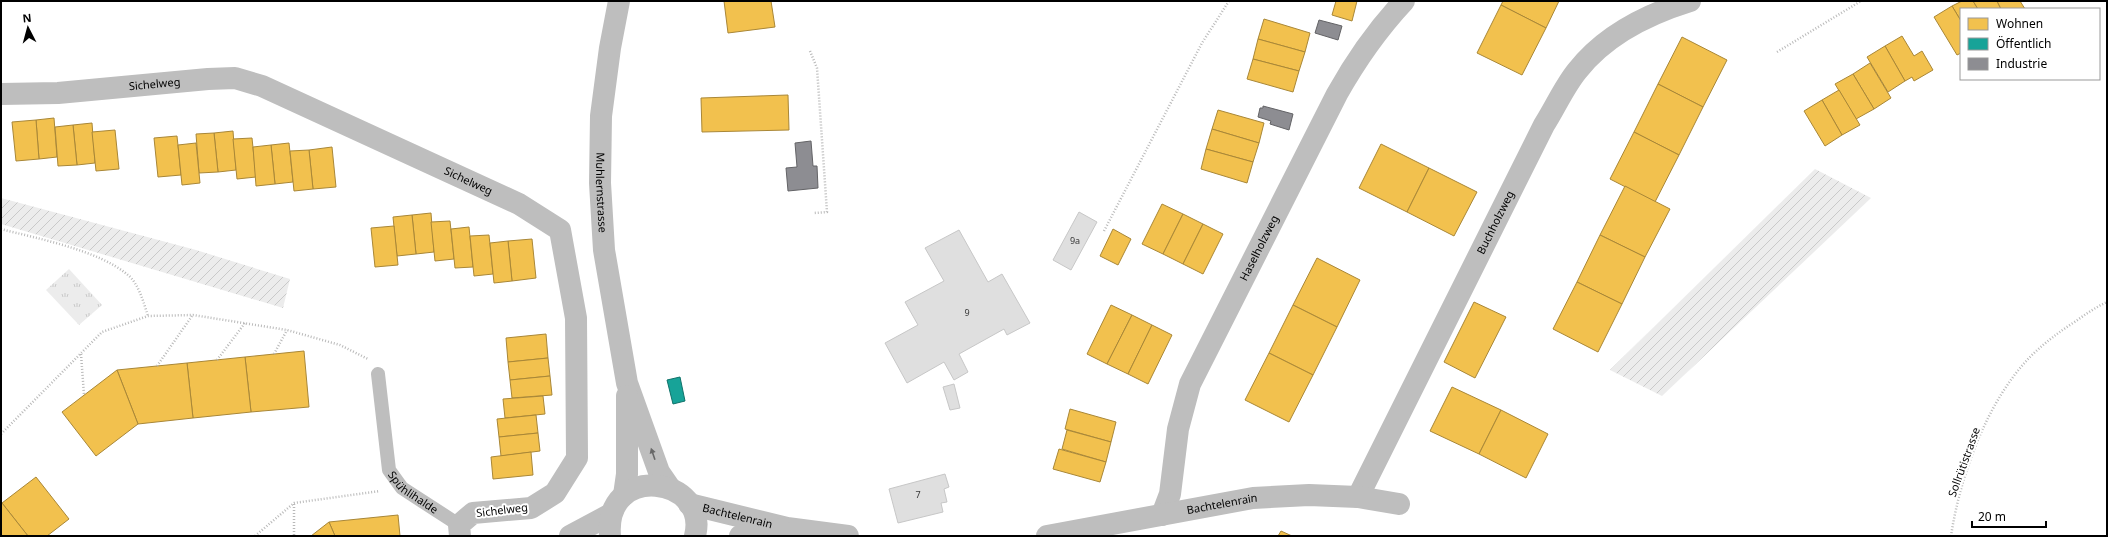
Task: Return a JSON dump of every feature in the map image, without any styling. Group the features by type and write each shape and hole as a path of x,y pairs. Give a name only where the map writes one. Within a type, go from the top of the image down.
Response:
{"street":[{"name":"Muhlernstrasse","path":"619,1 605,82 601,116 600,182 607,272 628,383 659,472 670,488"},
{"name":"Haselholzweg","path":"1162,515 1170,494 1178,429 1190,384 1337,94 1359,56 1383,23 1404,1"},
{"name":"Buchholzweg","path":"1358,497 1544,126 1577,71 1604,44 1635,23 1690,1"},
{"name":"Sichelweg","path":"1,94 58,93 208,78 235,78 262,86 519,204 560,230 576,318 577,458 555,493 531,508 473,513 460,530"},
{"name":"Muhlernstrasse","path":"624,495 627,474 628,383"},
{"name":"Muhlernstrasse","path":"611,514 624,495 636,487 648,484 670,488 681,495 689,504 696,524 694,536"},
{"name":"Bachtelenrain","path":"1047,536 1253,498 1309,495 1358,497 1399,504"},
{"name":"Bachtelenrain","path":"689,504 787,528 848,536"},
{"path":"570,536 611,514"},
{"path":"610,536 611,514"},
{"name":"Bachtelenrain","path":"740,536 787,528"}],"lane":[{"name":"Spühlihalde","path":"378,374 389,470 402,488 460,530"}],"path":[{"path":"1104,231 1202,43 1229,1"},
{"path":"1777,52 1861,1"},
{"path":"810,51 817,68 827,212 814,213"},
{"path":"1,229 70,247 108,263 129,275 140,292 148,316"},
{"name":"Sollrütistrasse","path":"1951,536 1955,508 1978,438 2005,388 2030,358 2054,335 2098,306 2107,302"},
{"path":"1,434 102,332 148,316 193,316 245,322 287,330 340,345 367,357 378,374"},
{"path":"157,366 193,316"},
{"path":"217,360 245,322"},
{"path":"274,354 287,330"},
{"path":"81,353 84,395"},
{"path":"255,536 294,503 402,488"},
{"path":"294,503 294,536"}],"green space":[{"path":"1815,169 1871,198 1662,396 1610,370"},
{"path":"1,198 196,250 290,279 283,308 1,224"},
{"path":"69,269 102,305 79,325 46,290"}],"building: Wohnen":[{"path":"724,1 771,1 775,27 728,33"},
{"path":"1336,1 1357,1 1352,21 1332,15"},
{"path":"1503,1 1559,1 1546,28 1501,5"},
{"path":"1962,1 1973,1 1977,8 1960,8 1960,19 1952,6"},
{"path":"1973,1 1997,1 2000,8 1977,8"},
{"path":"1997,1 2020,1 2024,8 2000,8"},
{"path":"1501,5 1546,28 1522,75 1477,53"},
{"path":"1952,6 1960,19 1960,54 1957,55 1934,17"},
{"path":"1264,19 1310,33 1305,52 1258,39"},
{"path":"1902,36 1914,56 1922,51 1933,70 1914,81 1912,77 1905,81 1885,46"},
{"path":"1682,37 1727,60 1703,107 1658,84"},
{"path":"1258,39 1305,52 1299,71 1253,59"},
{"path":"1885,46 1905,81 1888,92 1867,57"},
{"path":"1253,59 1299,71 1293,92 1247,79"},
{"path":"1870,63 1891,98 1874,109 1853,74"},
{"path":"1853,74 1874,109 1856,119 1835,84"},
{"path":"1658,84 1703,107 1679,155 1634,132"},
{"path":"1839,90 1860,125 1842,135 1822,100"},
{"path":"788,95 789,130 702,132 701,98"},
{"path":"1822,100 1842,135 1825,146 1804,111"},
{"path":"1218,110 1264,123 1259,143 1212,129"},
{"path":"54,118 57,157 39,159 36,120"},
{"path":"36,120 39,159 16,161 12,122"},
{"path":"92,123 95,163 77,165 73,125"},
{"path":"73,125 77,165 58,166 55,127"},
{"path":"1212,129 1259,143 1253,162 1206,149"},
{"path":"115,130 119,169 96,171 92,132"},
{"path":"233,131 236,170 218,172 214,133"},
{"path":"1634,132 1679,155 1655,202 1610,179"},
{"path":"214,133 218,172 199,173 196,134"},
{"path":"177,136 181,175 158,177 154,138"},
{"path":"252,138 256,177 237,179 233,139"},
{"path":"196,143 200,183 182,185 178,145"},
{"path":"289,143 293,182 275,184 271,145"},
{"path":"1381,144 1429,168 1407,212 1359,188"},
{"path":"271,145 275,184 256,186 253,147"},
{"path":"332,147 336,187 313,189 309,150"},
{"path":"1206,149 1253,162 1247,183 1201,169"},
{"path":"309,150 313,189 294,191 290,151"},
{"path":"1429,168 1477,192 1454,236 1407,212"},
{"path":"1625,186 1670,209 1645,257 1600,235"},
{"path":"1162,204 1183,214 1163,254 1142,244"},
{"path":"431,213 434,252 416,254 412,215"},
{"path":"1183,214 1203,224 1183,264 1163,254"},
{"path":"412,215 416,254 397,256 393,217"},
{"path":"450,221 454,259 435,261 431,222"},
{"path":"1203,224 1223,234 1203,274 1183,264"},
{"path":"394,226 398,265 375,267 371,228"},
{"path":"469,227 473,267 455,268 451,229"},
{"path":"1113,229 1131,239 1118,265 1100,256"},
{"path":"489,235 493,274 474,276 470,236"},
{"path":"1600,235 1645,257 1622,304 1577,282"},
{"path":"532,239 536,278 512,281 508,241"},
{"path":"508,241 512,281 494,283 490,243"},
{"path":"1317,258 1360,280 1337,327 1293,305"},
{"path":"1577,282 1622,304 1598,352 1553,329"},
{"path":"1474,302 1506,317 1475,378 1444,362"},
{"path":"1111,305 1132,315 1107,364 1087,354"},
{"path":"1293,305 1337,327 1313,375 1269,353"},
{"path":"1132,315 1152,325 1128,374 1107,364"},
{"path":"1152,325 1172,335 1148,384 1128,374"},
{"path":"546,334 548,358 508,362 506,338"},
{"path":"304,351 309,407 251,412 245,357"},
{"path":"1269,353 1313,375 1289,422 1245,400"},
{"path":"245,357 251,412 193,418 187,363"},
{"path":"548,358 550,376 510,380 508,362"},
{"path":"187,363 193,418 138,424 117,370"},
{"path":"117,370 138,424 96,456 62,412"},
{"path":"550,376 552,395 512,398 510,380"},
{"path":"1452,387 1501,410 1479,454 1430,431"},
{"path":"543,396 545,414 505,418 503,399"},
{"path":"1070,409 1116,422 1111,442 1065,429"},
{"path":"1501,410 1548,434 1526,478 1479,454"},
{"path":"536,415 538,433 499,437 497,419"},
{"path":"1067,430 1111,442 1106,462 1062,449"},
{"path":"538,433 540,451 501,456 499,437"},
{"path":"1059,449 1106,462 1100,482 1053,469"},
{"path":"531,452 533,475 493,479 491,457"},
{"path":"36,477 69,519 47,536 28,536 2,503"},
{"path":"2,503 28,536 1,536"},
{"path":"398,515 400,536 335,536 329,522"},
{"path":"329,522 335,536 311,536"},
{"path":"1281,531 1292,536 1278,536"}],"building: Öffentlich":[{"path":"680,377 685,401 673,404 667,380"}],"building: Industrie":[{"path":"1319,20 1342,26 1338,40 1315,33"},
{"path":"1263,106 1293,114 1289,130 1270,124 1271,121 1258,117 1260,108 1263,108"},
{"path":"811,141 813,166 817,166 818,188 788,191 786,168 797,167 795,143"}],"building: Sonstige":[{"path":"1079,212 1097,222 1071,270 1053,260"},
{"path":"959,230 988,282 1002,274 1030,323 1007,335 1004,329 959,354 968,372 954,380 944,362 907,383 885,343 918,325 905,302 944,281 925,248"},
{"path":"954,384 960,408 950,410 943,387"},
{"path":"945,474 949,487 944,489 947,502 941,503 943,512 898,523 889,489"}]}
